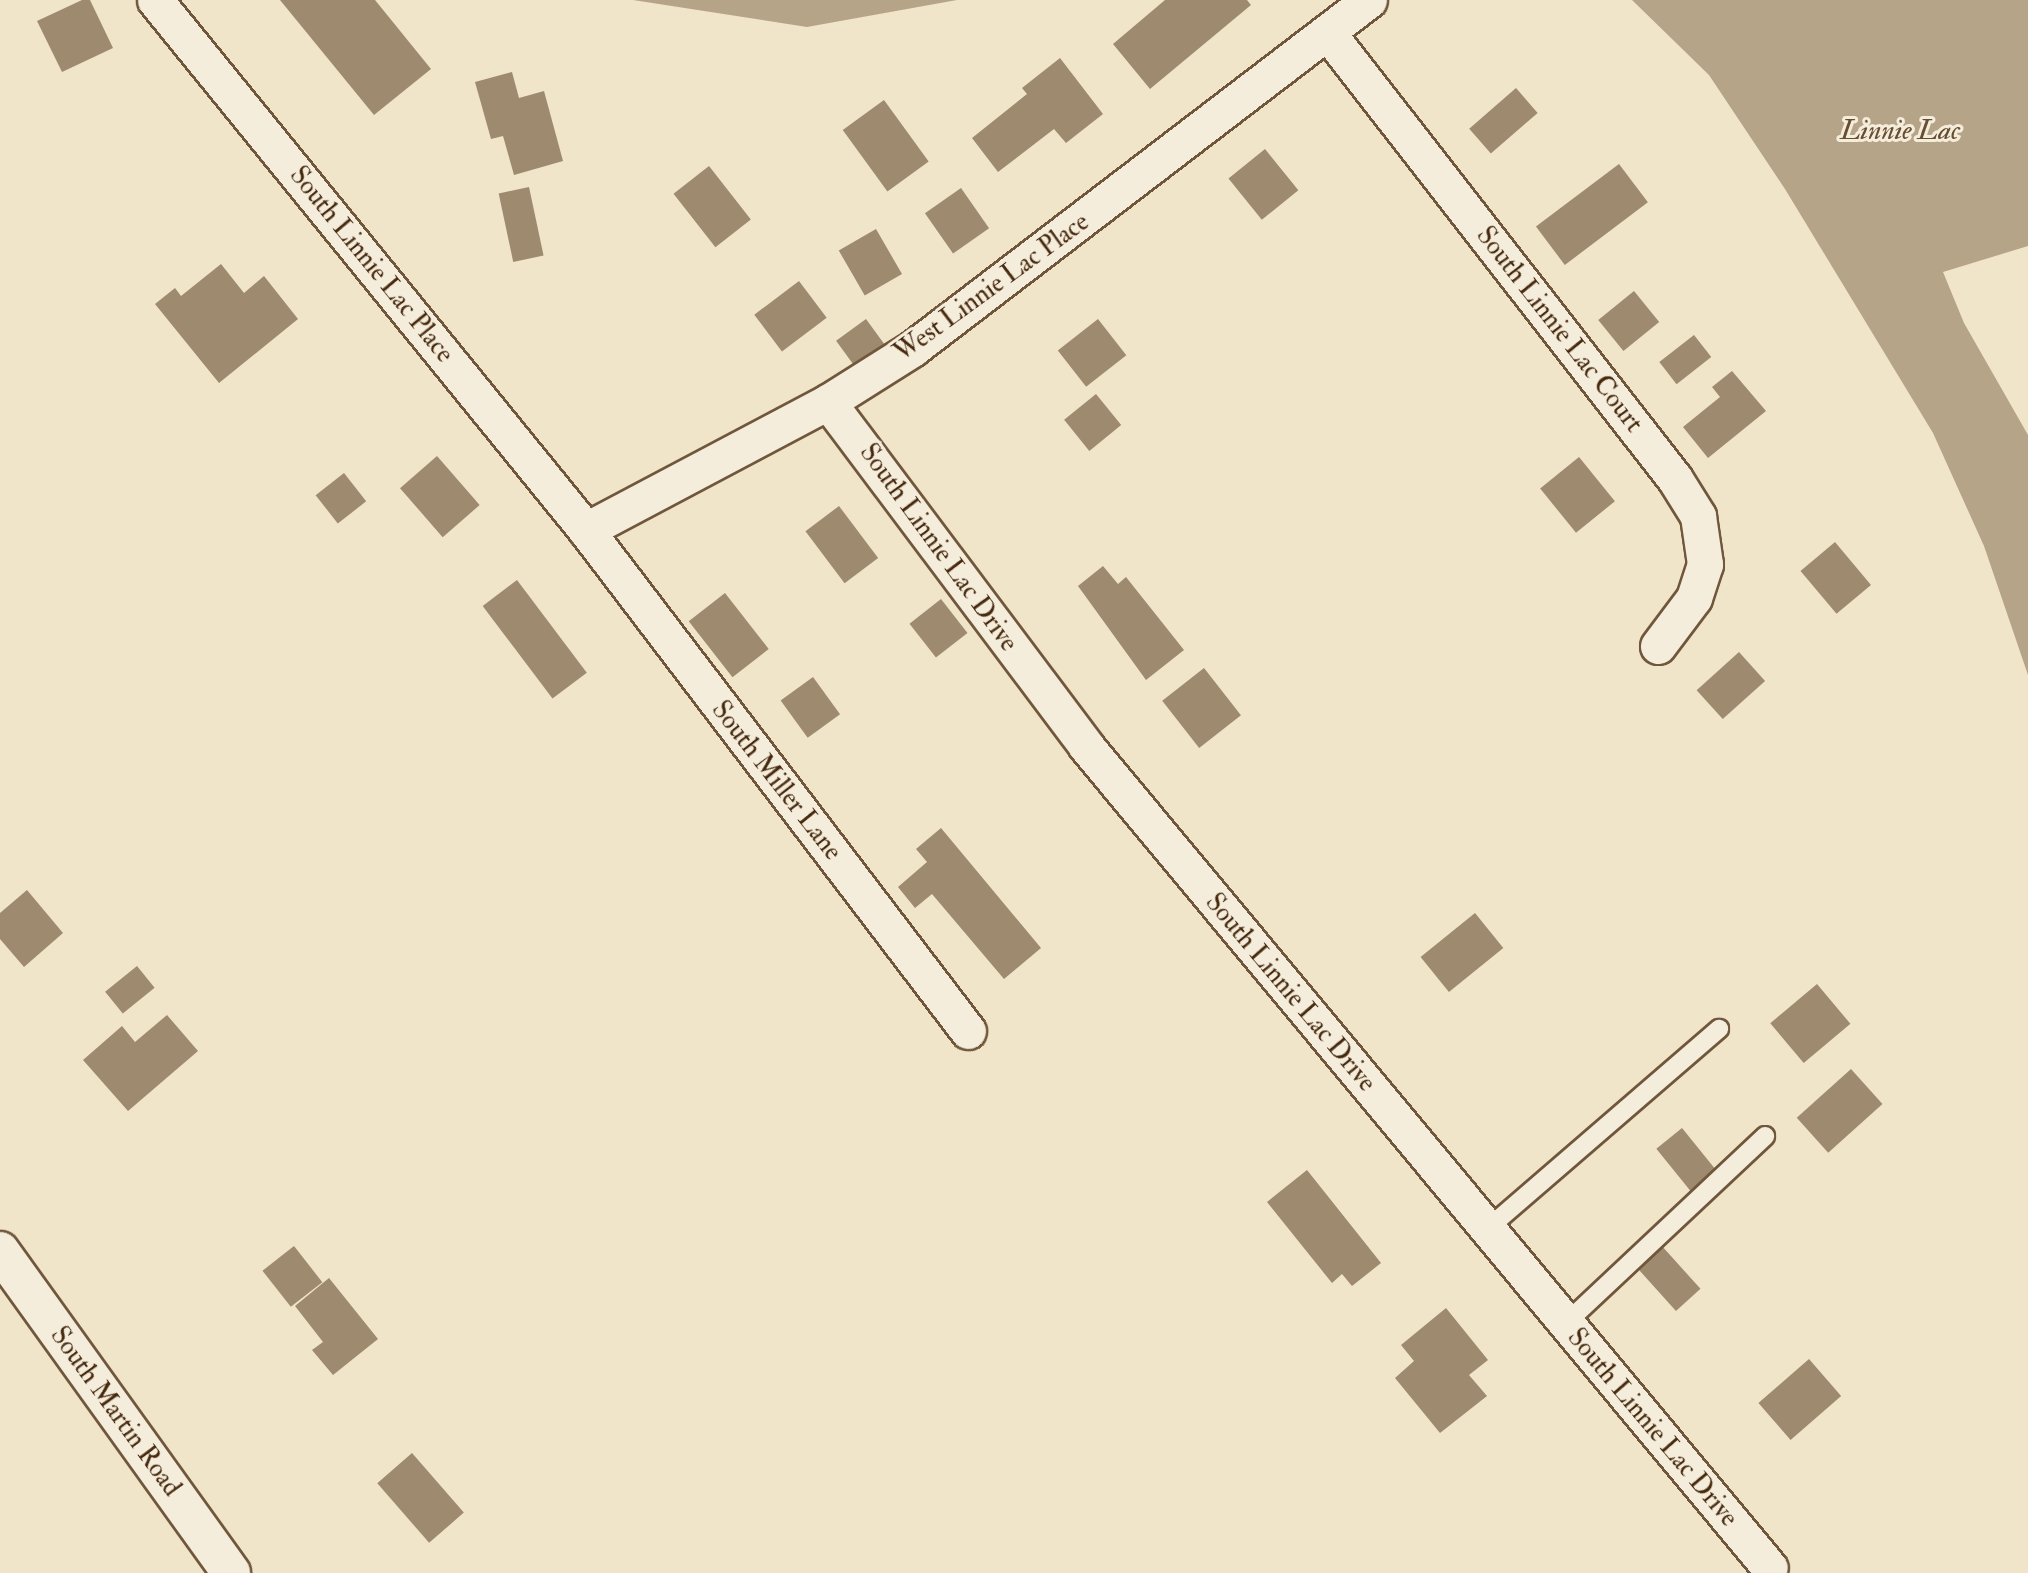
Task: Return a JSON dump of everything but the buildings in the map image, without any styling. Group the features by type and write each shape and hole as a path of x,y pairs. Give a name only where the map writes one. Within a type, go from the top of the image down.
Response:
{"street":[{"name":"South Linnie Lac Place","path":"155,0 586,530"},
{"name":"West Linnie Lac Place","path":"586,530 828,402 912,349 1369,0"},
{"name":"South Linnie Lac Court","path":"1327,32 1675,479 1698,516 1705,564 1694,598 1658,646"},
{"name":"South Linnie Lac Drive","path":"828,402 1086,746 1564,1325 1770,1568"},
{"name":"South Miller Lane","path":"586,530 968,1031"},
{"name":"South Martin Road","path":"0,1251 231,1573"}],"lane":[{"path":"1486,1230 1719,1029"},
{"path":"1564,1325 1765,1136"}],"water":[{"path":"633,0 957,0 807,27"},
{"name":"Linnie Lac","path":"1632,0 2028,0 2028,246 1943,272 1964,323 2028,435 2028,675 1984,546 1933,433 1785,189 1709,75"}]}
